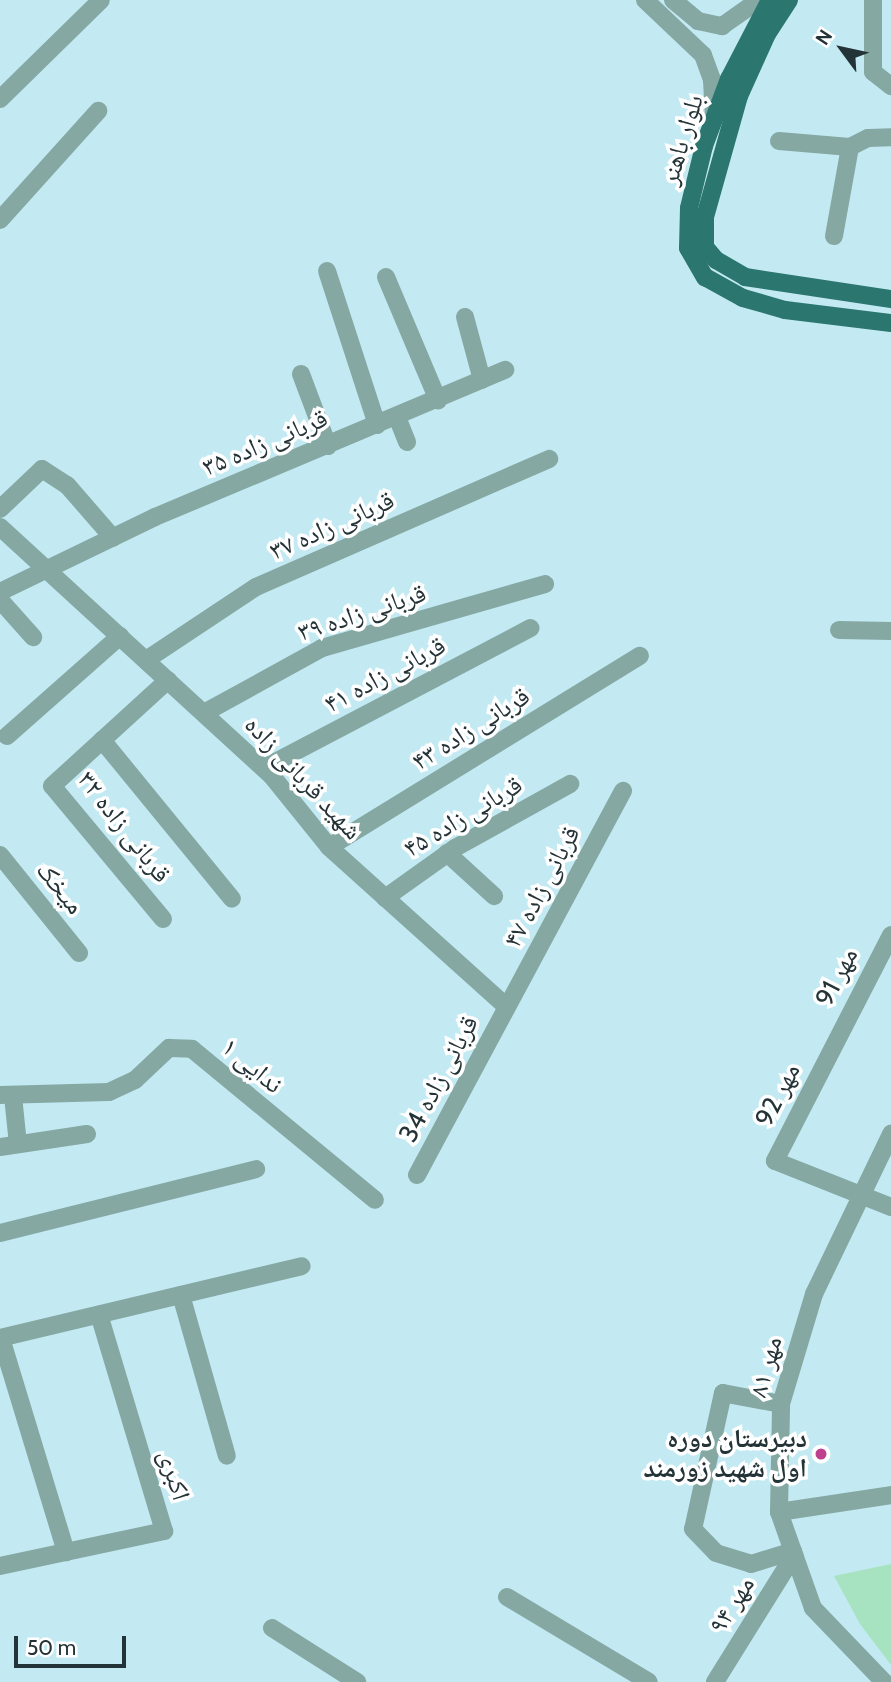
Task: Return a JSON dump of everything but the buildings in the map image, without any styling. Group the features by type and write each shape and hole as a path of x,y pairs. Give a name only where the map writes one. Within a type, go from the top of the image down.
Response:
{"main road":[{"name":"بلوار باهنر","path":"770,0 740,55 714,116 686,231 695,265 726,291 785,310 891,323"},
{"name":"بلوار باهنر","path":"789,0 767,34 739,96 705,217 705,247 736,272 891,299"}],"street":[{"path":"0,99 101,0"},
{"path":"645,0 703,55 712,80 714,116"},
{"path":"673,0 698,21 722,26 759,0"},
{"path":"873,0 873,72 891,86"},
{"path":"0,220 98,111"},
{"path":"779,141 850,148 868,138 891,137"},
{"path":"834,236 850,148"},
{"path":"327,271 377,425"},
{"path":"386,277 438,400"},
{"path":"466,317 482,380"},
{"name":"قربانی زاده ۳۵","path":"0,592 113,538 505,370"},
{"path":"300,374 328,446"},
{"path":"397,417 407,442"},
{"name":"قربانی زاده ۳۷","path":"146,660 256,587 549,458"},
{"path":"0,509 42,469 67,485 113,538"},
{"name":"شهید قربانی زاده","path":"0,527 264,768 329,847 507,1007"},
{"name":"قربانی زاده ۳۹","path":"204,713 322,648 545,584"},
{"path":"0,600 33,637"},
{"name":"قربانی زاده ۴۱","path":"264,768 531,628"},
{"path":"839,630 891,631"},
{"path":"7,736 120,636"},
{"name":"قربانی زاده ۴۳","path":"329,847 640,656"},
{"name":"قربانی زاده ۳۲","path":"163,919 52,786 168,680"},
{"name":"قربانی زاده ۳۲","path":"102,740 232,899"},
{"name":"قربانی زاده ۴۵","path":"386,898 447,853 570,784"},
{"name":"قربانی زاده ۴۷","path":"507,1007 623,791"},
{"path":"447,853 494,896"},
{"name":"میخک","path":"0,855 79,953"},
{"name":"مهر 91","path":"831,1047 891,934"},
{"name":"قربانی زاده 34","path":"417,1175 507,1007"},
{"name":"مهر 92","path":"831,1047 775,1161 859,1196"},
{"name":"ندایی ۱","path":"6,1096 109,1092 135,1080 169,1048 192,1049 375,1200"},
{"path":"6,1096 18,1144"},
{"path":"0,1147 87,1134"},
{"name":"مهر ۸۱","path":"884,1682 813,1608 779,1512 781,1404 814,1294 891,1134"},
{"path":"0,1233 256,1169"},
{"path":"859,1196 891,1207"},
{"path":"66,1552 1,1338 302,1266"},
{"path":"181,1295 227,1456"},
{"name":"اکبری","path":"0,1566 164,1531 99,1315"},
{"path":"781,1404 723,1393 693,1529 716,1553 751,1564 794,1553"},
{"path":"779,1512 891,1495"},
{"name":"مهر ۹۴","path":"715,1682 794,1553"},
{"path":"507,1597 649,1682"},
{"path":"272,1628 357,1682"}],"green space":[{"path":"891,1564 891,1665 860,1624 834,1576"}],"place":[{"name":"دبیرستان دوره اول شهید زورمند","path":"821,1454"}]}
